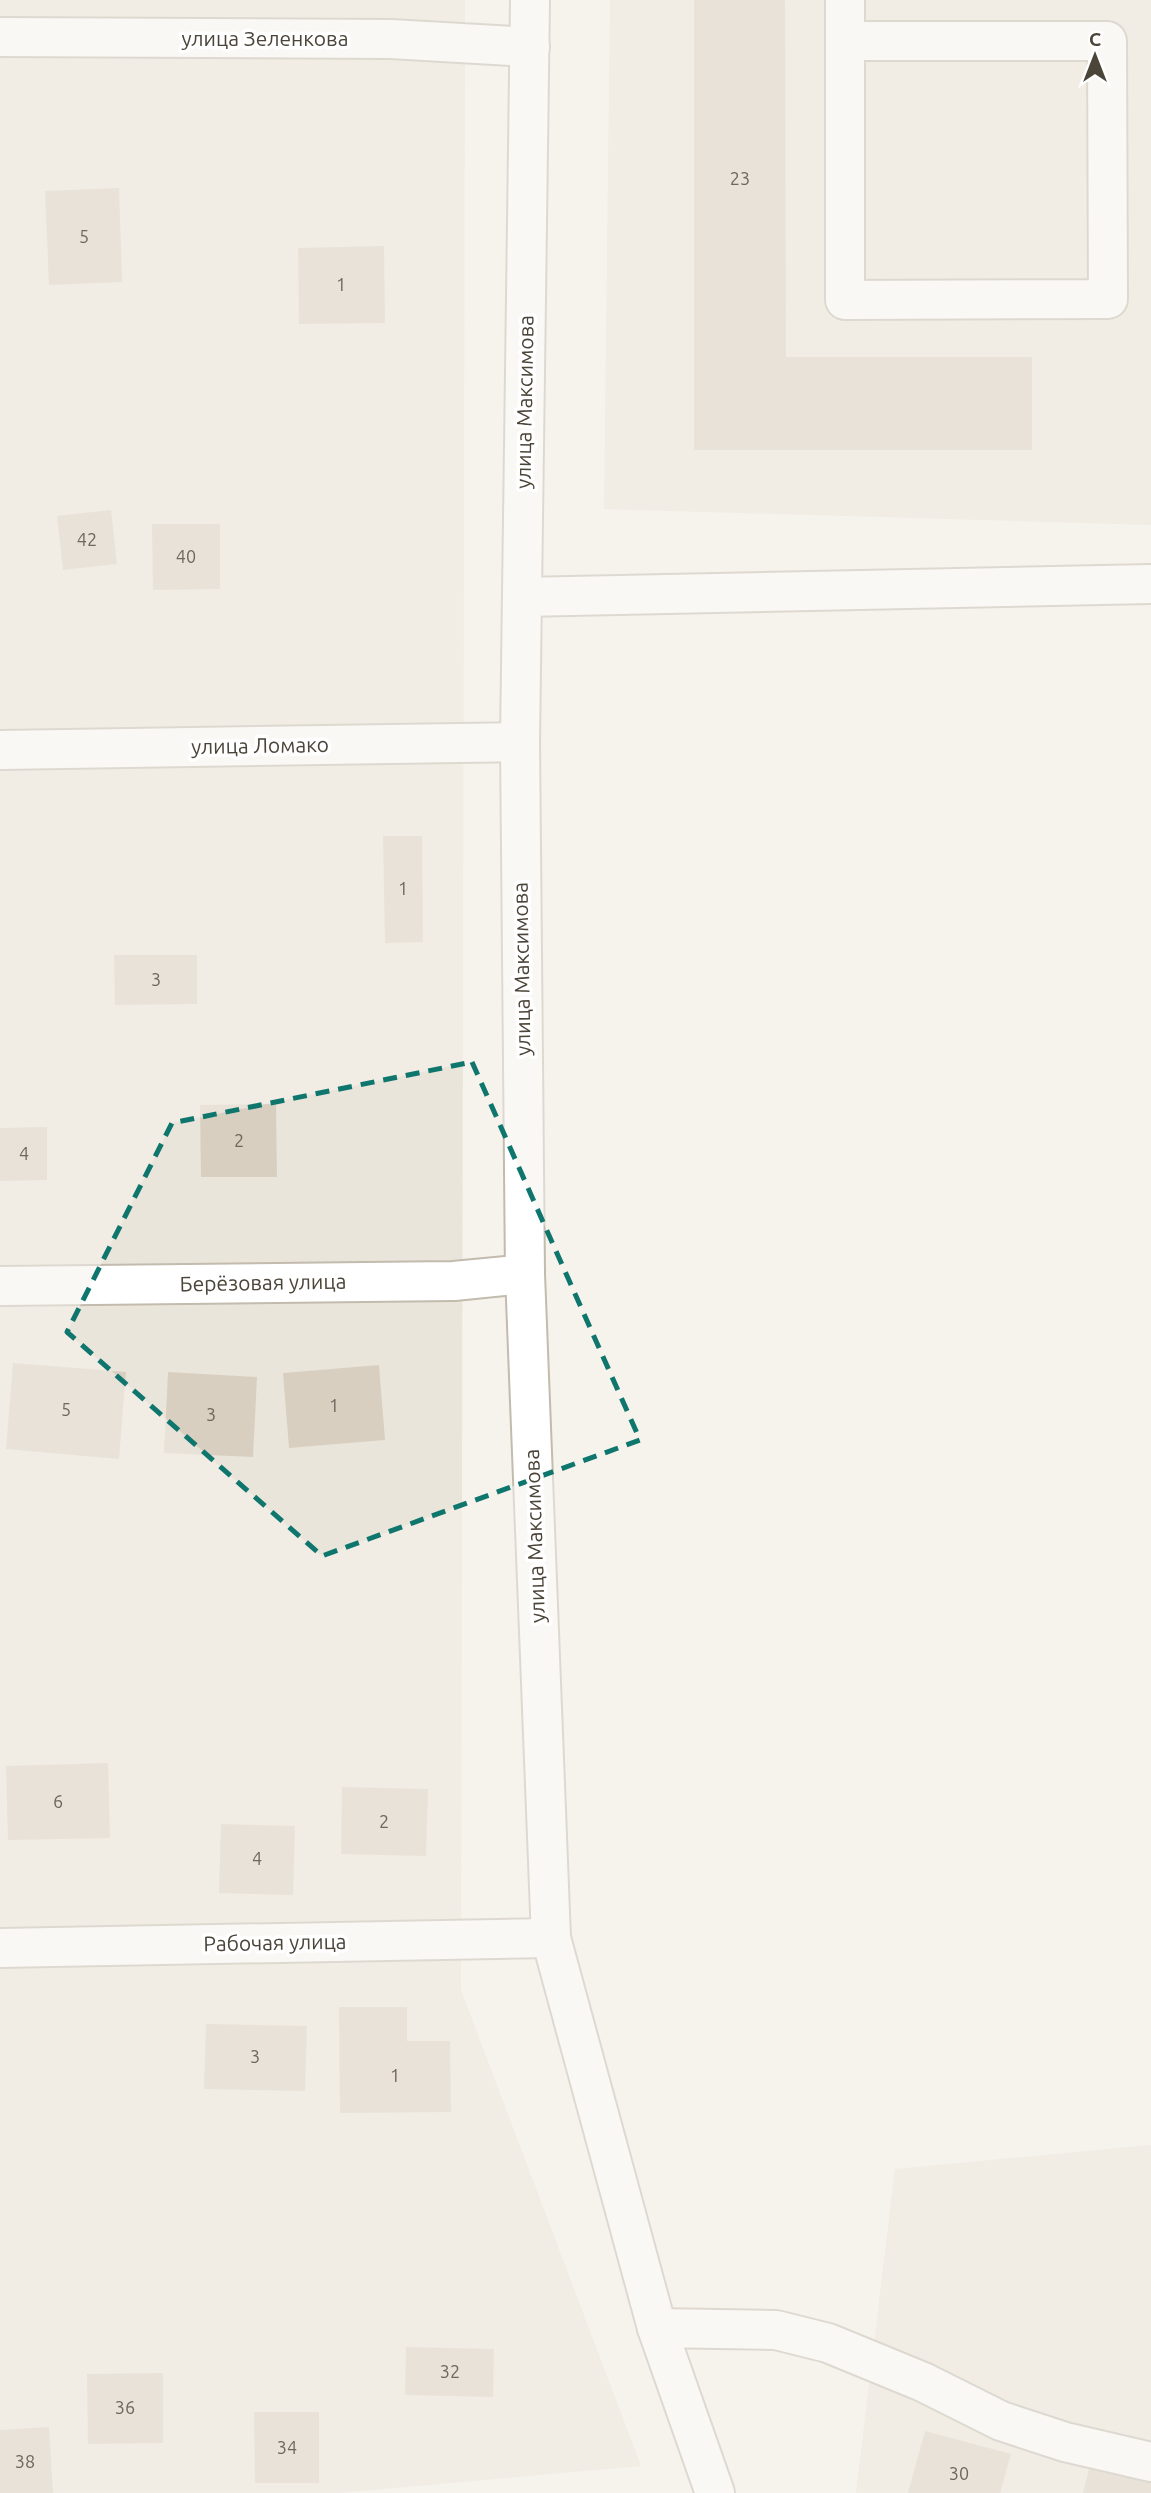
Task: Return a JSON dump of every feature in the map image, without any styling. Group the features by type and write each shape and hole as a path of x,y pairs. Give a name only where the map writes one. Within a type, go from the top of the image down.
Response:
{"street":[{"name":"улица Максимова","path":"530,0 520,742 525,1274 551,1938 657,2328 715,2493"},
{"path":"845,0 845,41 845,300 1108,299 1107,41 845,41"},
{"name":"улица Зеленкова","path":"0,37 391,39 530,47"},
{"path":"522,597 1151,584"},
{"name":"улица Ломако","path":"0,750 520,742"},
{"name":"Берёзовая улица","path":"0,1286 454,1281 525,1274"},
{"name":"Рабочая улица","path":"0,1948 551,1938"},
{"path":"657,2328 776,2330 828,2343 923,2382 1001,2421 1065,2442 1151,2462"}],"highlighted area":[{"path":"472,1062 640,1440 322,1556 67,1332 172,1123"}],"shaded area":[{"path":"0,0 465,0 461,1990 641,2466 338,2493 0,2493"},
{"path":"610,0 1151,0 1151,525 604,509"},
{"path":"1151,2145 1151,2493 856,2493 895,2169"}],"building":[{"path":"694,0 785,0 786,357 1032,357 1032,450 694,450"},
{"path":"119,188 122,282 49,285 45,191"},
{"path":"384,246 385,323 299,324 298,248"},
{"path":"111,510 117,564 63,570 57,516"},
{"path":"152,524 220,524 220,589 153,590"},
{"path":"383,836 422,836 423,942 385,943"},
{"path":"114,955 197,955 197,1004 115,1005"},
{"path":"276,1104 277,1177 201,1177 200,1105"},
{"path":"47,1127 47,1180 0,1181 0,1128"},
{"path":"13,1363 126,1372 119,1459 6,1449"},
{"path":"379,1365 385,1440 289,1448 283,1373"},
{"path":"168,1372 257,1377 253,1457 164,1453"},
{"path":"108,1763 110,1838 8,1840 6,1766"},
{"path":"342,1787 428,1789 426,1856 341,1854"},
{"path":"221,1824 295,1826 293,1895 219,1893"},
{"path":"339,2007 407,2007 407,2041 450,2041 451,2112 340,2113"},
{"path":"206,2024 307,2026 305,2091 204,2089"},
{"path":"406,2347 494,2349 493,2397 405,2395"},
{"path":"163,2373 163,2443 88,2444 87,2374"},
{"path":"254,2412 319,2412 319,2483 255,2483"},
{"path":"49,2427 53,2493 0,2493 0,2430"},
{"path":"925,2431 1011,2454 1000,2493 908,2493"},
{"path":"1089,2469 1151,2482 1151,2493 1083,2493"}]}
